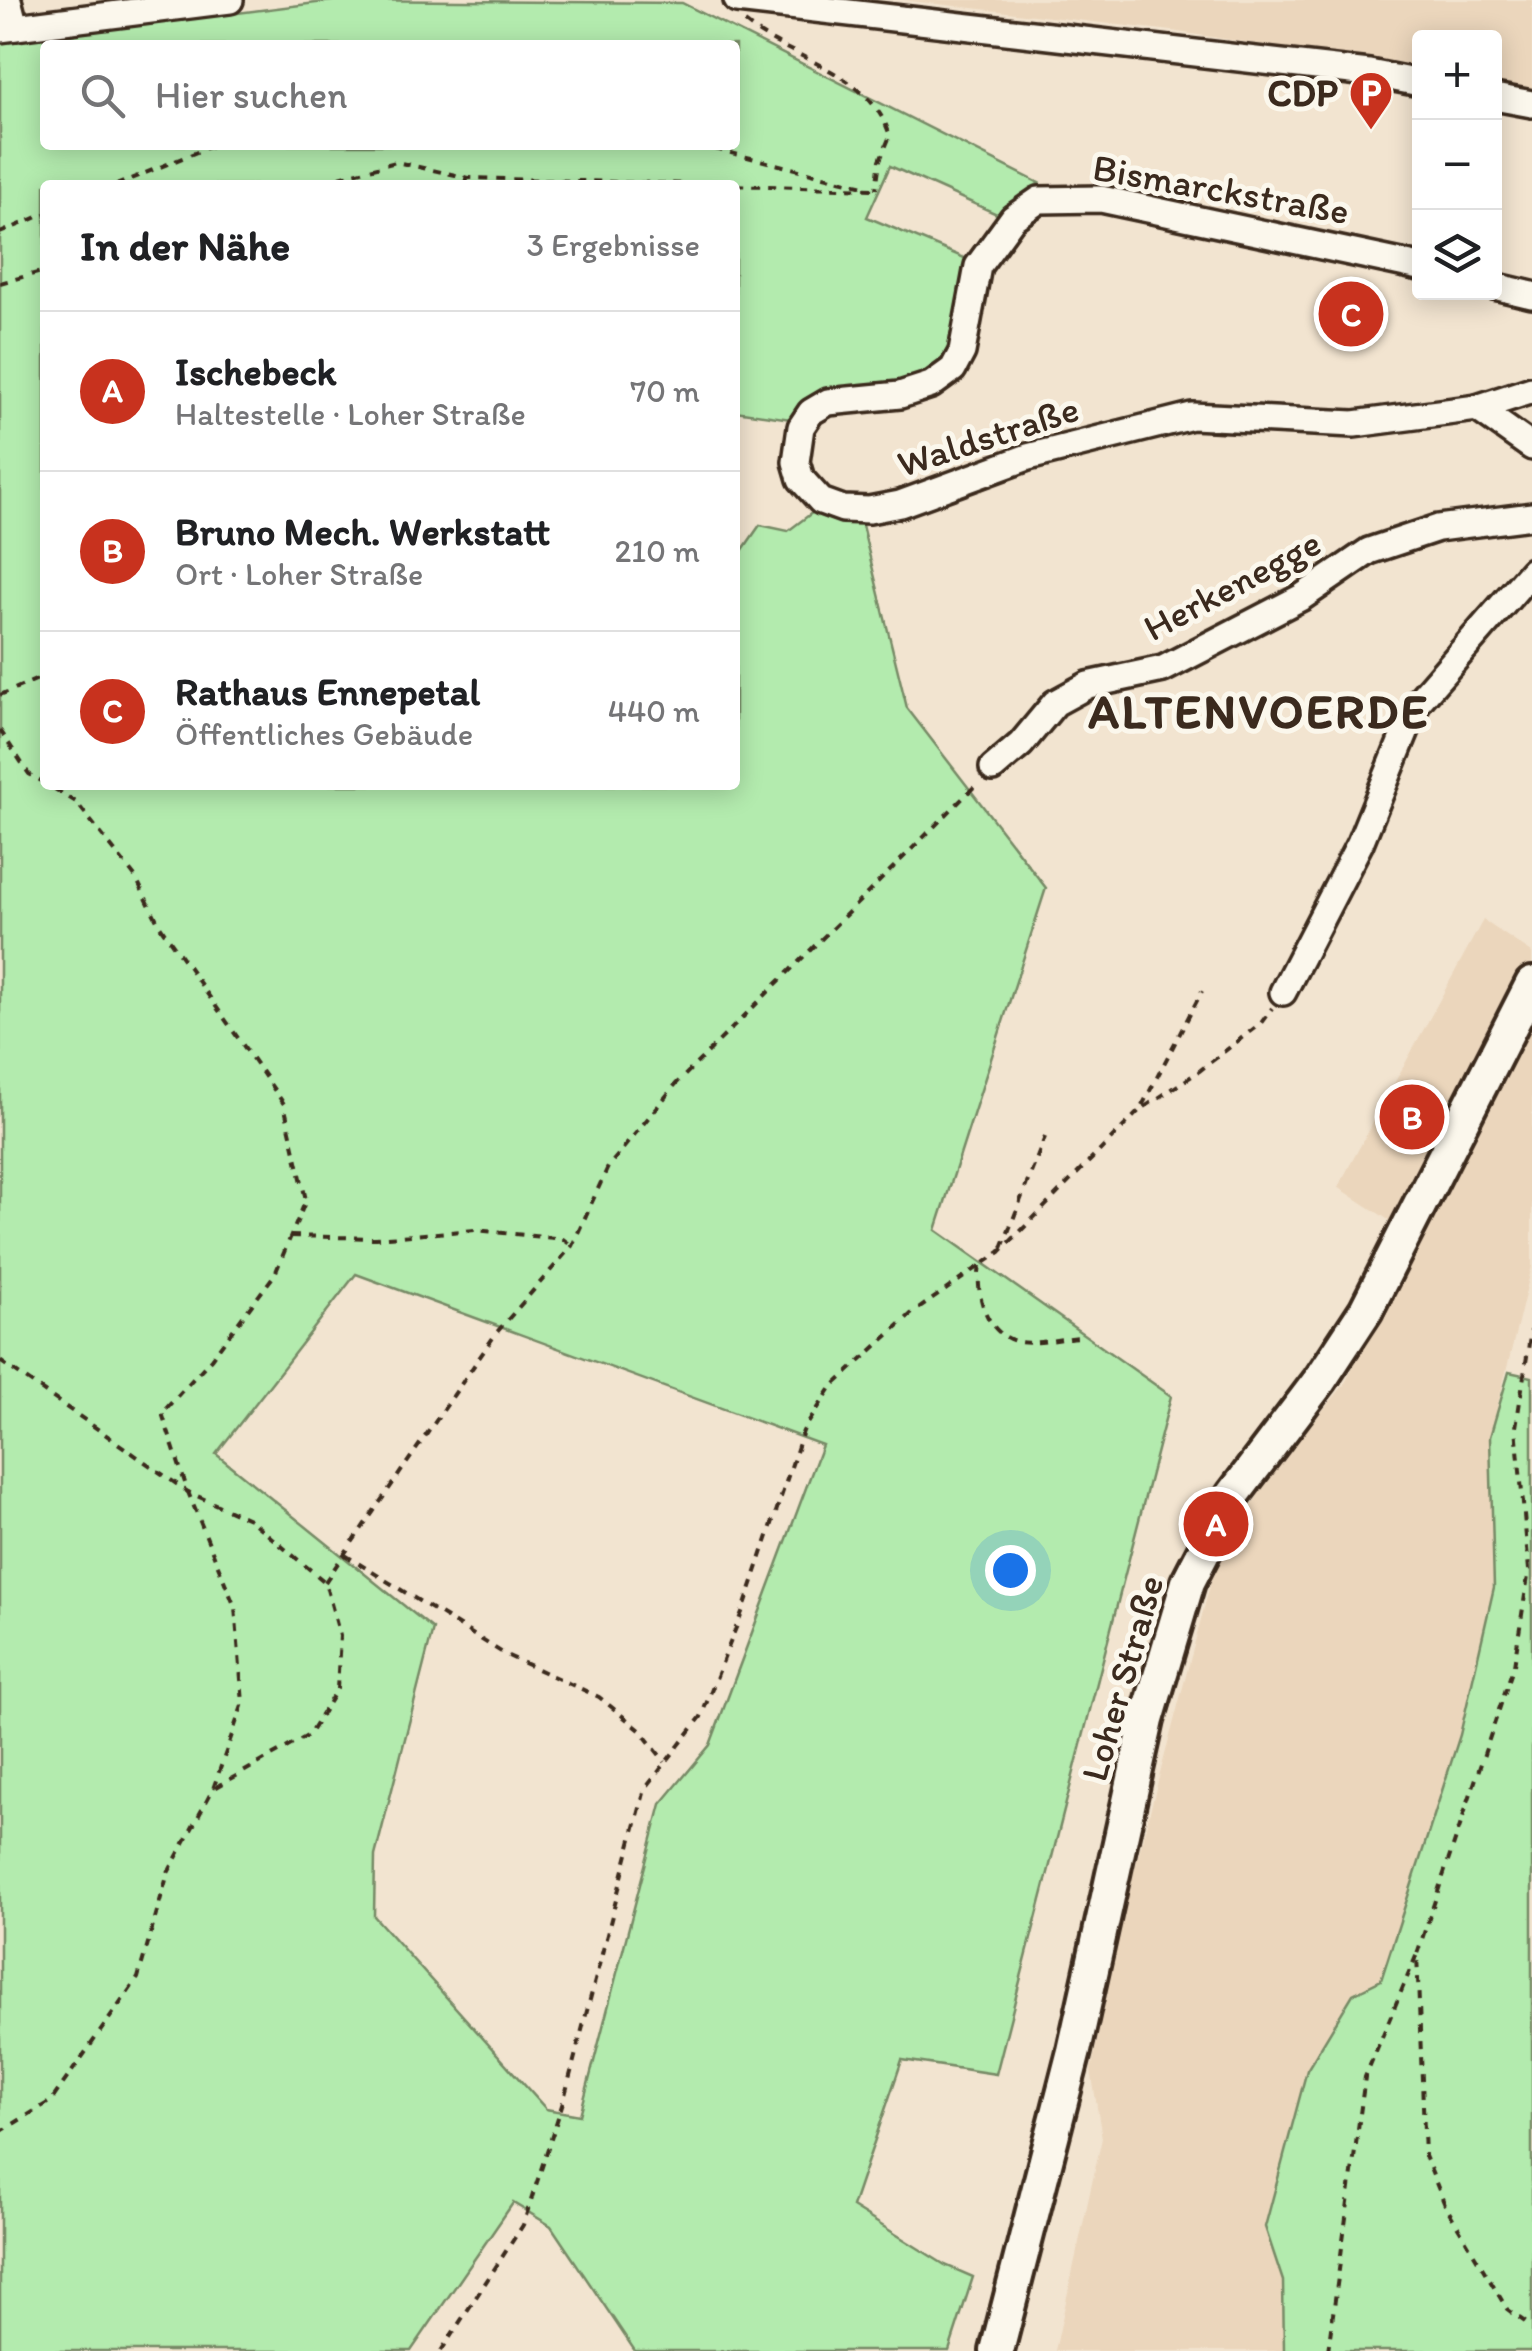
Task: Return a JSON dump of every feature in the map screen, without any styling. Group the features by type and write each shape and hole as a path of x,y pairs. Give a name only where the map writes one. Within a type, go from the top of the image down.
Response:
{"main road":[{"name":"Loher Straße","path":"997,2351 1074,2051 1147,1720 1188,1582 1233,1495 1320,1380 1366,1310 1532,984"}],"street":[{"path":"8,0 8,28 230,0"},
{"path":"738,9 1368,73 1412,81"},
{"path":"1502,98 1532,104"},
{"name":"Bismarckstraße","path":"978,266 1013,218 1039,200 1101,199 1412,266"},
{"name":"Waldstraße","path":"978,266 962,352 953,369 931,385 900,395 828,402 811,412 801,426 796,462 802,479 820,501 842,509 900,504 1028,457 1192,416 1354,424 1477,408 1532,390"},
{"path":"1502,288 1532,295"},
{"path":"1477,408 1532,448"},
{"name":"Herkenegge","path":"993,768 1021,744 1055,703 1088,684 1163,669 1302,597 1369,551 1438,528 1532,516"},
{"path":"1284,992 1360,843 1418,704 1532,571"}],"path":[{"path":"738,9 848,80 876,106 890,136 880,160 876,189"},
{"path":"128,180 202,150"},
{"path":"719,150 876,189"},
{"path":"328,180 396,162 469,178 543,180"},
{"path":"740,185 876,189"},
{"path":"0,233 40,216"},
{"path":"0,283 40,271"},
{"path":"0,695 40,678"},
{"path":"0,730 30,774 40,780"},
{"path":"325,1582 497,1332 572,1246 608,1166 676,1084 993,768"},
{"path":"0,2132 50,2101 138,1978 168,1873 213,1789 242,1703 235,1607 188,1492 162,1413 211,1360 275,1274 306,1200 284,1104 160,926 136,878 76,802 56,790"},
{"path":"1140,1110 1202,991"},
{"path":"441,2351 523,2225 564,2099 644,1789 701,1717 746,1602 804,1430 831,1388 911,1314 1000,1252 1140,1110 1260,1023 1284,992"},
{"path":"1000,1252 1045,1136"},
{"path":"291,1236 375,1238 476,1230 563,1239 572,1246"},
{"path":"980,1266 978,1297 1001,1332 1016,1341 1080,1337"},
{"path":"1328,2351 1365,2077 1417,1954 1514,1665 1529,1570 1516,1427 1532,1324"},
{"path":"0,1361 188,1492 248,1519 325,1582 340,1636 337,1689 309,1736 213,1789"},
{"path":"345,1555 506,1656 598,1697 640,1730 666,1762"},
{"path":"1417,1954 1425,2156 1445,2205 1506,2309 1532,2327"}],"shaded area":[{"path":"903,0 1532,0 1532,90 1502,84 1502,30 1412,30 1412,68 1172,31"},
{"path":"1483,920 1532,953 1532,1266 1490,1437 1494,1586 1460,1735 1381,1980 1353,1994 1307,2070 1265,2226 1283,2281 1284,2351 1055,2351 1102,2138 1091,2070 1123,1913 1214,1570 1272,1471 1344,1385 1418,1239 1338,1187"}],"green space":[{"path":"340,0 682,3 1039,183 999,215 890,166 867,217 967,259 957,338 945,366 917,382 791,419 740,412 740,180 40,180 40,790 740,790 740,554 760,525 788,531 817,509 860,517 907,708 1046,888 936,1230 1171,1396 996,2074 902,2060 852,2207 945,2265 973,2277 949,2351 635,2351 551,2226 513,2203 411,2351 0,2351 0,43","holes":["356,1274 822,1445 710,1745 661,1804 580,2115 546,2109 374,1916 375,1856 433,1629 216,1454"]},
{"path":"1509,1372 1532,1377 1532,2351 1284,2351 1283,2281 1265,2227 1307,2070 1353,1994 1381,1980 1460,1735 1494,1587 1490,1437"}],"place":[{"name":"CDP","path":"1371,131"},
{"name":"Rathaus Ennepetal","path":"1351,314"},
{"name":"Bruno Mech. Werkstatt","path":"1412,1117"},
{"name":"Ischebeck","path":"1216,1524"}],"district":[{"name":"ALTENVOERDE","path":"1259,711"}]}
